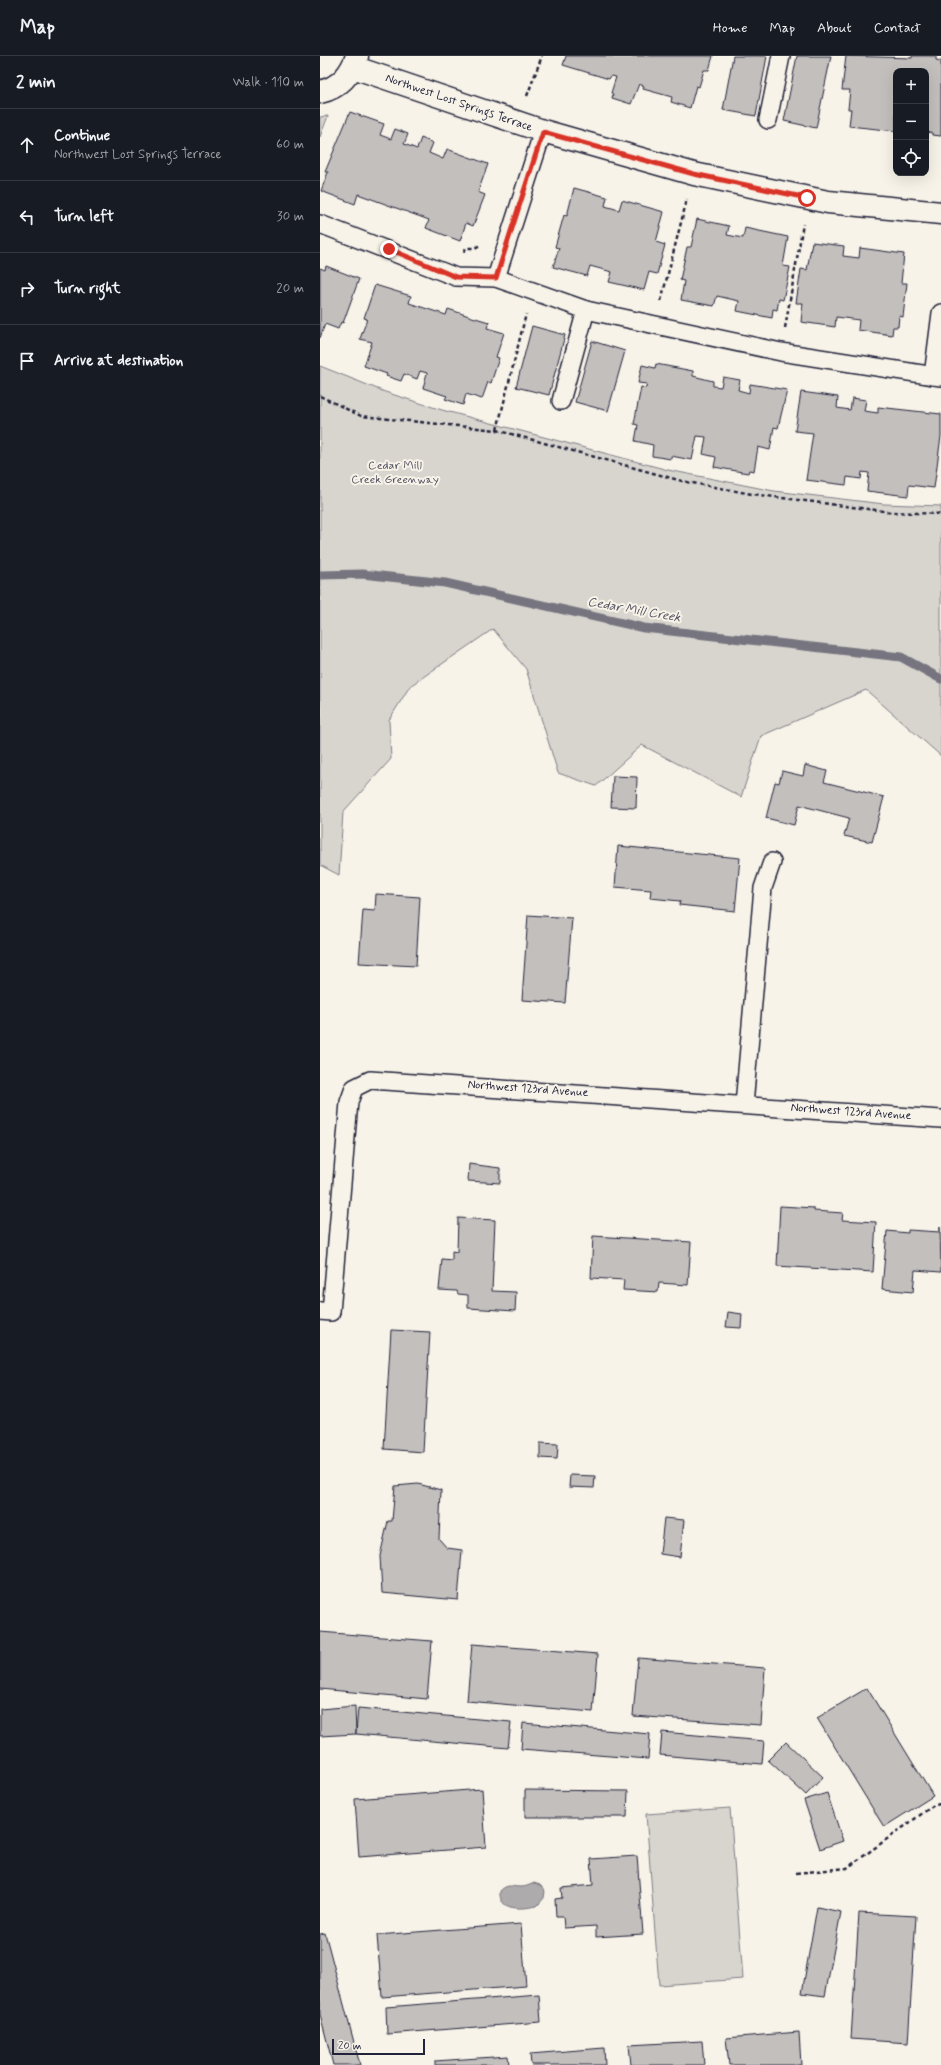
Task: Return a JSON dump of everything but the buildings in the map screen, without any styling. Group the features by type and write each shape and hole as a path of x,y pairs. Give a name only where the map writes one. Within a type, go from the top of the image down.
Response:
{"street":[{"name":"Northwest Lost Springs Terrace","path":"320,92 327,91 341,82 355,62 543,132 694,174 828,202 941,213"}],"lane":[{"path":"768,120 781,56"},
{"path":"496,278 543,132"},
{"path":"320,224 456,277 496,278 586,310 781,352 937,376 941,313"},
{"path":"560,401 586,310"},
{"path":"744,1105 763,888 772,862"},
{"name":"Northwest 123rd Avenue","path":"320,1311 331,1312 349,1102 354,1088 370,1080 941,1119"}],"path":[{"path":"517,123 542,56"},
{"path":"655,325 694,174"},
{"path":"781,352 807,198"},
{"path":"497,430 532,291"},
{"path":"320,396 361,416 497,430 682,481 752,494 891,512 941,514"},
{"path":"796,1872 847,1868 934,1805 941,1804"}],"green space":[{"path":"328,116 320,137 320,117"},
{"name":"Cedar Mill Creek Greenway","path":"320,366 385,392 442,410 668,470 774,491 884,504 941,506 941,756 866,690 761,736 741,797 642,745 596,786 558,773 526,669 493,629 410,686 389,720 391,759 343,812 339,875 320,865"},
{"path":"730,1808 743,1979 659,1985 646,1814"}],"shaded area":[{"path":"534,1883 540,1885 545,1891 544,1898 537,1906 512,1908 503,1903 500,1898 500,1891 505,1887 524,1887"}],"waterway":[{"name":"Cedar Mill Creek","path":"320,575 362,574 445,583 644,628 901,657 941,679"}],"route":[{"path":"389,249 456,277 496,278 543,132 694,174 807,198"}]}
